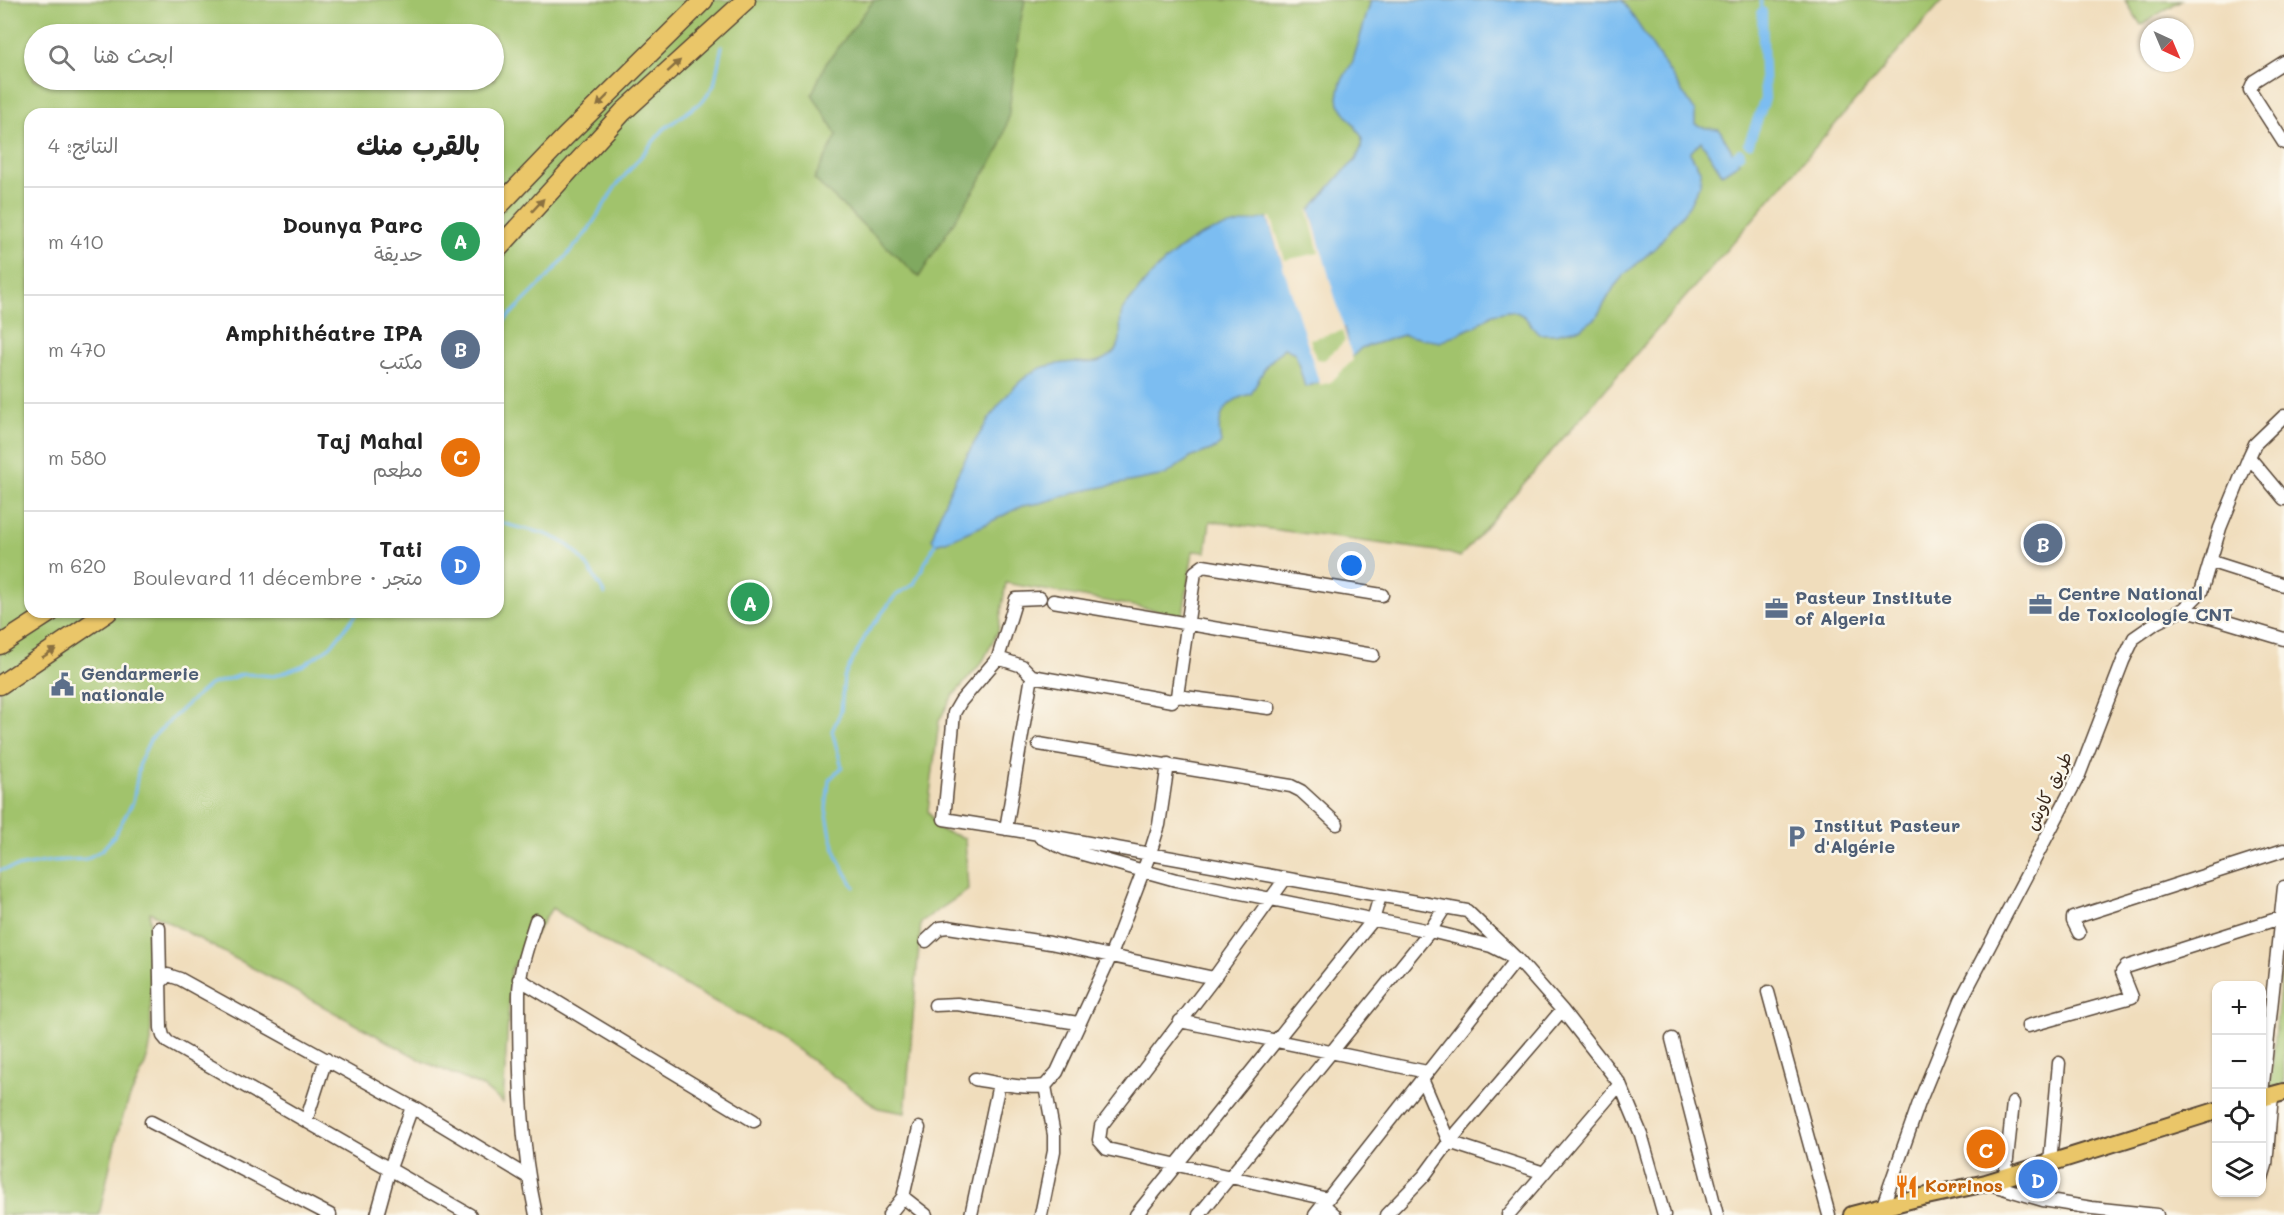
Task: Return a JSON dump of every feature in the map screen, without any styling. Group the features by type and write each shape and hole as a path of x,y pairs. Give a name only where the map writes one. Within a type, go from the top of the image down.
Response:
{"highway":[{"path":"504,201 704,0"},
{"path":"504,242 623,112 746,0"},
{"path":"0,645 42,618"},
{"path":"0,685 99,618"}],"main road":[{"path":"1852,1215 1881,1211 1986,1183 2212,1114"}],"street":[{"path":"2284,62 2254,81 2250,90 2284,143"},
{"name":"طريق كاوش","path":"1881,1211 1919,1103 1961,1000 2079,775 2134,638 2157,622 2184,609 2201,592 2212,562 2220,528 2255,444 2282,422"},
{"path":"2249,457 2284,499"},
{"path":"2212,562 2284,585"},
{"path":"998,658 1022,666 1032,676 1172,701 1178,696 1195,572 1203,566 1382,595"},
{"path":"1040,598 1016,599 998,658 954,712 943,816 947,821 1033,832 1150,853 1180,861 1467,911 1517,959 1562,1010 1620,1084 1641,1134 1664,1215"},
{"path":"1053,601 1373,655"},
{"path":"2184,609 2284,639"},
{"path":"1006,829 1032,676"},
{"path":"1178,696 1269,708"},
{"path":"1039,744 1291,786 1301,790 1337,824"},
{"path":"1041,1215 1054,1151 1054,1135 1046,1086 1057,1072 1111,955 1150,853 1159,825 1168,765"},
{"path":"1033,832 1065,849 1176,880 1431,931 1491,946 1517,959"},
{"path":"2079,933 2073,918 2284,850"},
{"path":"1285,879 1214,978 1101,1126 1099,1140 1107,1149 1231,1175 1326,1201 1335,1215"},
{"path":"2266,1165 2280,918 2284,887"},
{"path":"1136,1215 1373,920 1380,896"},
{"path":"1199,1215 1431,931 1445,908"},
{"path":"2028,1026 2132,997 2122,972 2126,967 2280,918"},
{"path":"536,920 519,979 520,1099 528,1178 536,1215"},
{"path":"926,941 940,928 948,927 1050,943 1214,978"},
{"path":"159,928 162,1028 163,1036 168,1042 470,1215"},
{"path":"1315,1215 1517,959"},
{"path":"162,981 168,975 180,979 412,1107 528,1178"},
{"path":"519,979 754,1121"},
{"path":"1768,992 1829,1215"},
{"path":"935,1005 957,1004 1078,1023"},
{"path":"1386,1215 1424,1176 1449,1142 1562,1010"},
{"path":"1180,1021 1331,1051 1424,1075"},
{"path":"1672,1039 1717,1215"},
{"path":"306,1121 326,1059"},
{"path":"2050,1163 2060,1063"},
{"path":"1424,1075 1449,1142"},
{"path":"975,1079 999,1084 1046,1086"},
{"path":"971,1215 999,1084"},
{"path":"1508,1215 1620,1084"},
{"path":"2005,1177 2013,1103"},
{"path":"377,1215 390,1168 412,1107"},
{"path":"151,1122 330,1215"},
{"path":"889,1215 903,1197 919,1128"},
{"path":"1449,1142 1544,1173"},
{"path":"1986,1183 2090,1212 2157,1215"},
{"path":"903,1197 926,1215"}],"green space":[{"path":"0,0 1943,0 1460,557 1445,552 1210,521 1206,552 1193,551 1183,615 1006,583 998,631 983,661 952,697 939,721 928,811 939,830 965,838 968,890 921,922 905,1113 878,1108 775,1034 610,945 552,908 511,970 503,1103 483,1087 425,1062 150,912 151,1042 119,1130 99,1215 0,1215"},
{"path":"874,0 1025,0 1008,119 1000,149 919,277 814,179 837,135 812,94 825,65"},
{"path":"2125,0 2181,0 2152,18 2140,18 2140,23"},
{"path":"2284,947 2284,1086 2270,1089"}],"water":[{"path":"1371,0 1622,0 1695,111 1695,124 1719,129 1739,163 1722,174 1701,141 1690,153 1701,172 1700,184 1689,206 1656,247 1614,287 1596,318 1582,328 1555,334 1539,334 1524,316 1516,312 1493,314 1475,326 1440,342 1404,335 1361,348 1330,379 1305,387 1295,353 1284,348 1266,366 1251,394 1228,405 1221,418 1221,443 1216,448 1192,457 1165,475 1082,491 1022,506 982,526 935,544 932,539 938,520 960,469 991,416 1009,394 1026,377 1044,367 1072,362 1095,362 1113,353 1120,341 1123,308 1152,274 1192,240 1217,229 1268,218 1283,264 1322,256 1310,210 1356,160 1361,148 1362,137 1339,104 1338,97 1341,82 1353,61","holes":["1344,328 1348,342 1322,364 1314,361 1306,336"]}],"pier":[{"path":"1310,210 1353,360 1331,382 1320,385 1268,218 1271,217 1285,260 1319,253 1308,211","holes":["1342,331 1345,341 1324,360 1316,359 1310,339"]}],"waterway":[{"path":"1761,0 1762,12"},
{"path":"1749,143 1765,99 1762,12"},
{"path":"504,321 548,277 587,232 616,186 664,129 704,100 714,85 722,46"},
{"path":"1736,156 1740,153"},
{"path":"504,523 539,532 563,542 579,555 605,594"},
{"path":"854,887 838,859 826,809 829,780 842,767 832,731 841,711 844,677 867,633 895,596 914,584 935,544"},
{"path":"0,870 51,861 86,859 102,850 114,836 133,802 140,761 150,740 183,708 209,685 244,674 274,676 304,665 331,646 353,618"}],"place":[{"name":"Amphithéatre IPA","path":"2043,543"},
{"name":"Dounya Parc","path":"750,602"},
{"name":"Centre National de Toxicologie CNT","path":"2040,604"},
{"name":"Pasteur Institute of Algeria","path":"1777,608"},
{"name":"Gendarmerie nationale","path":"63,684"},
{"name":"Institut Pasteur d'Algérie","path":"1796,836"},
{"name":"Taj Mahal","path":"1986,1149"},
{"name":"Tati","path":"2038,1179"},
{"name":"Korrinos","path":"1907,1186"}]}
